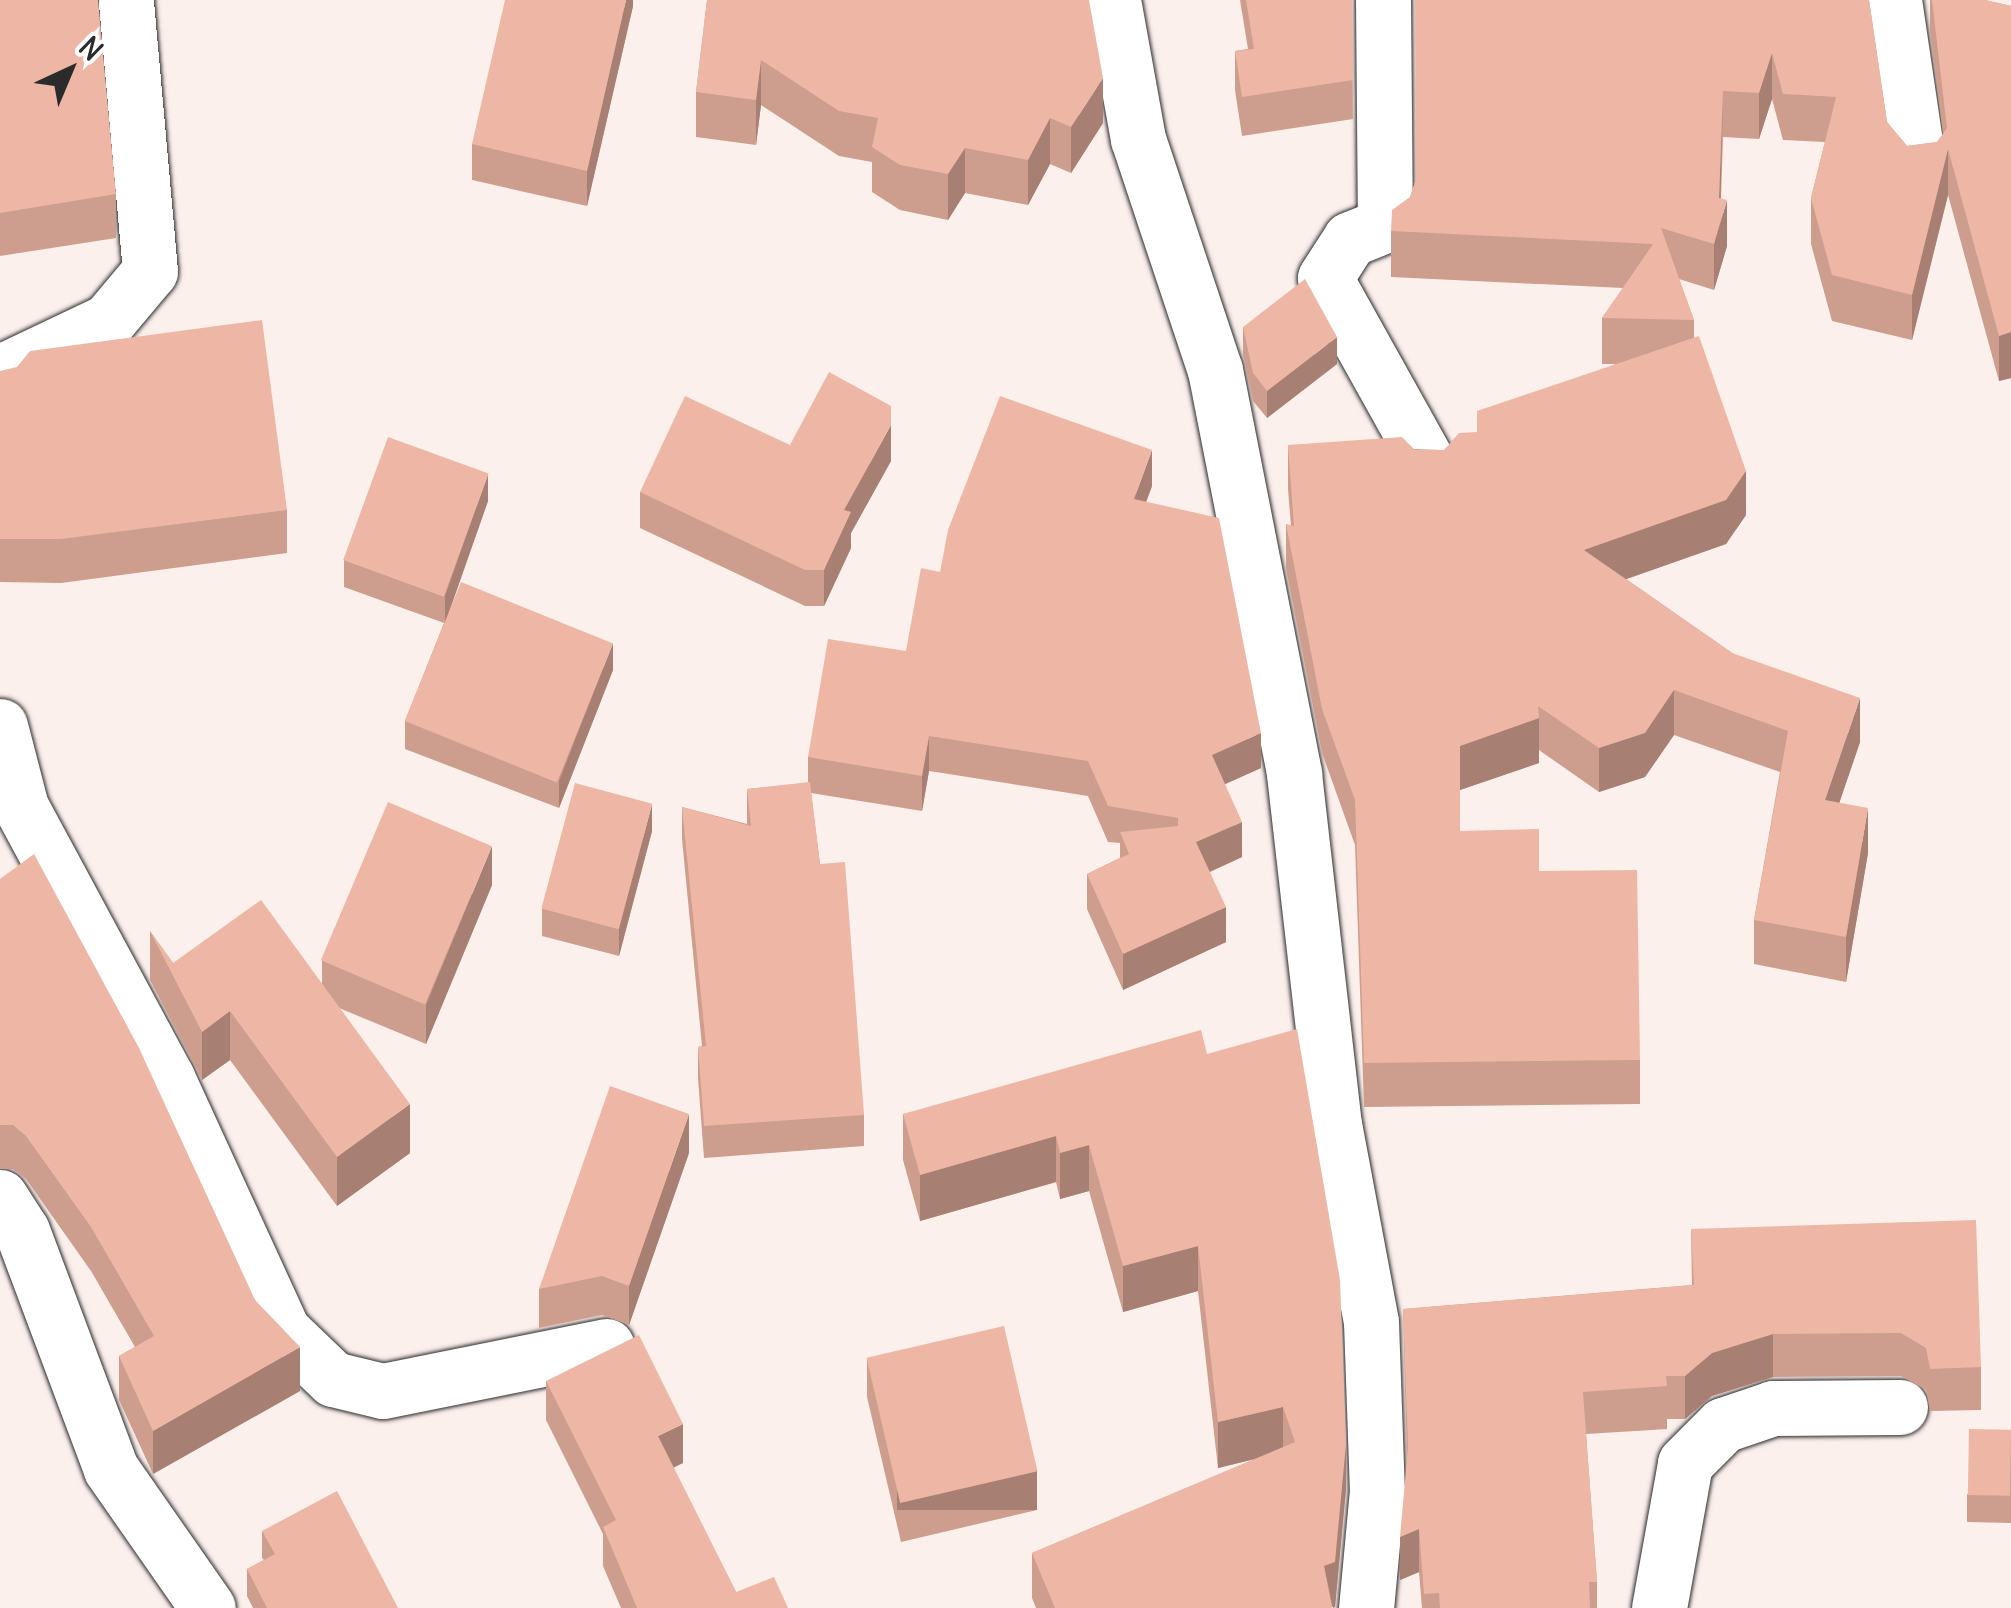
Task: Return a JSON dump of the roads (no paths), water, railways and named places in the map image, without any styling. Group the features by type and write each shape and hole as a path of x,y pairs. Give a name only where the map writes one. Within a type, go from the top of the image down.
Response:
{"street":[{"path":"0,384 9,368 108,321 150,271 126,0"},
{"path":"1113,0 1138,139 1215,370 1294,774 1334,1124 1371,1322 1378,1490 1366,1608"},
{"path":"1383,0 1385,225 1350,239 1325,278 1430,466"},
{"path":"1894,0 1918,163"},
{"path":"0,726 20,808 167,1078 284,1331 333,1379 382,1391 606,1346"},
{"path":"0,1197 22,1231 111,1469 208,1608"},
{"path":"1659,1608 1685,1463 1723,1424 1772,1408 1900,1407"}]}
